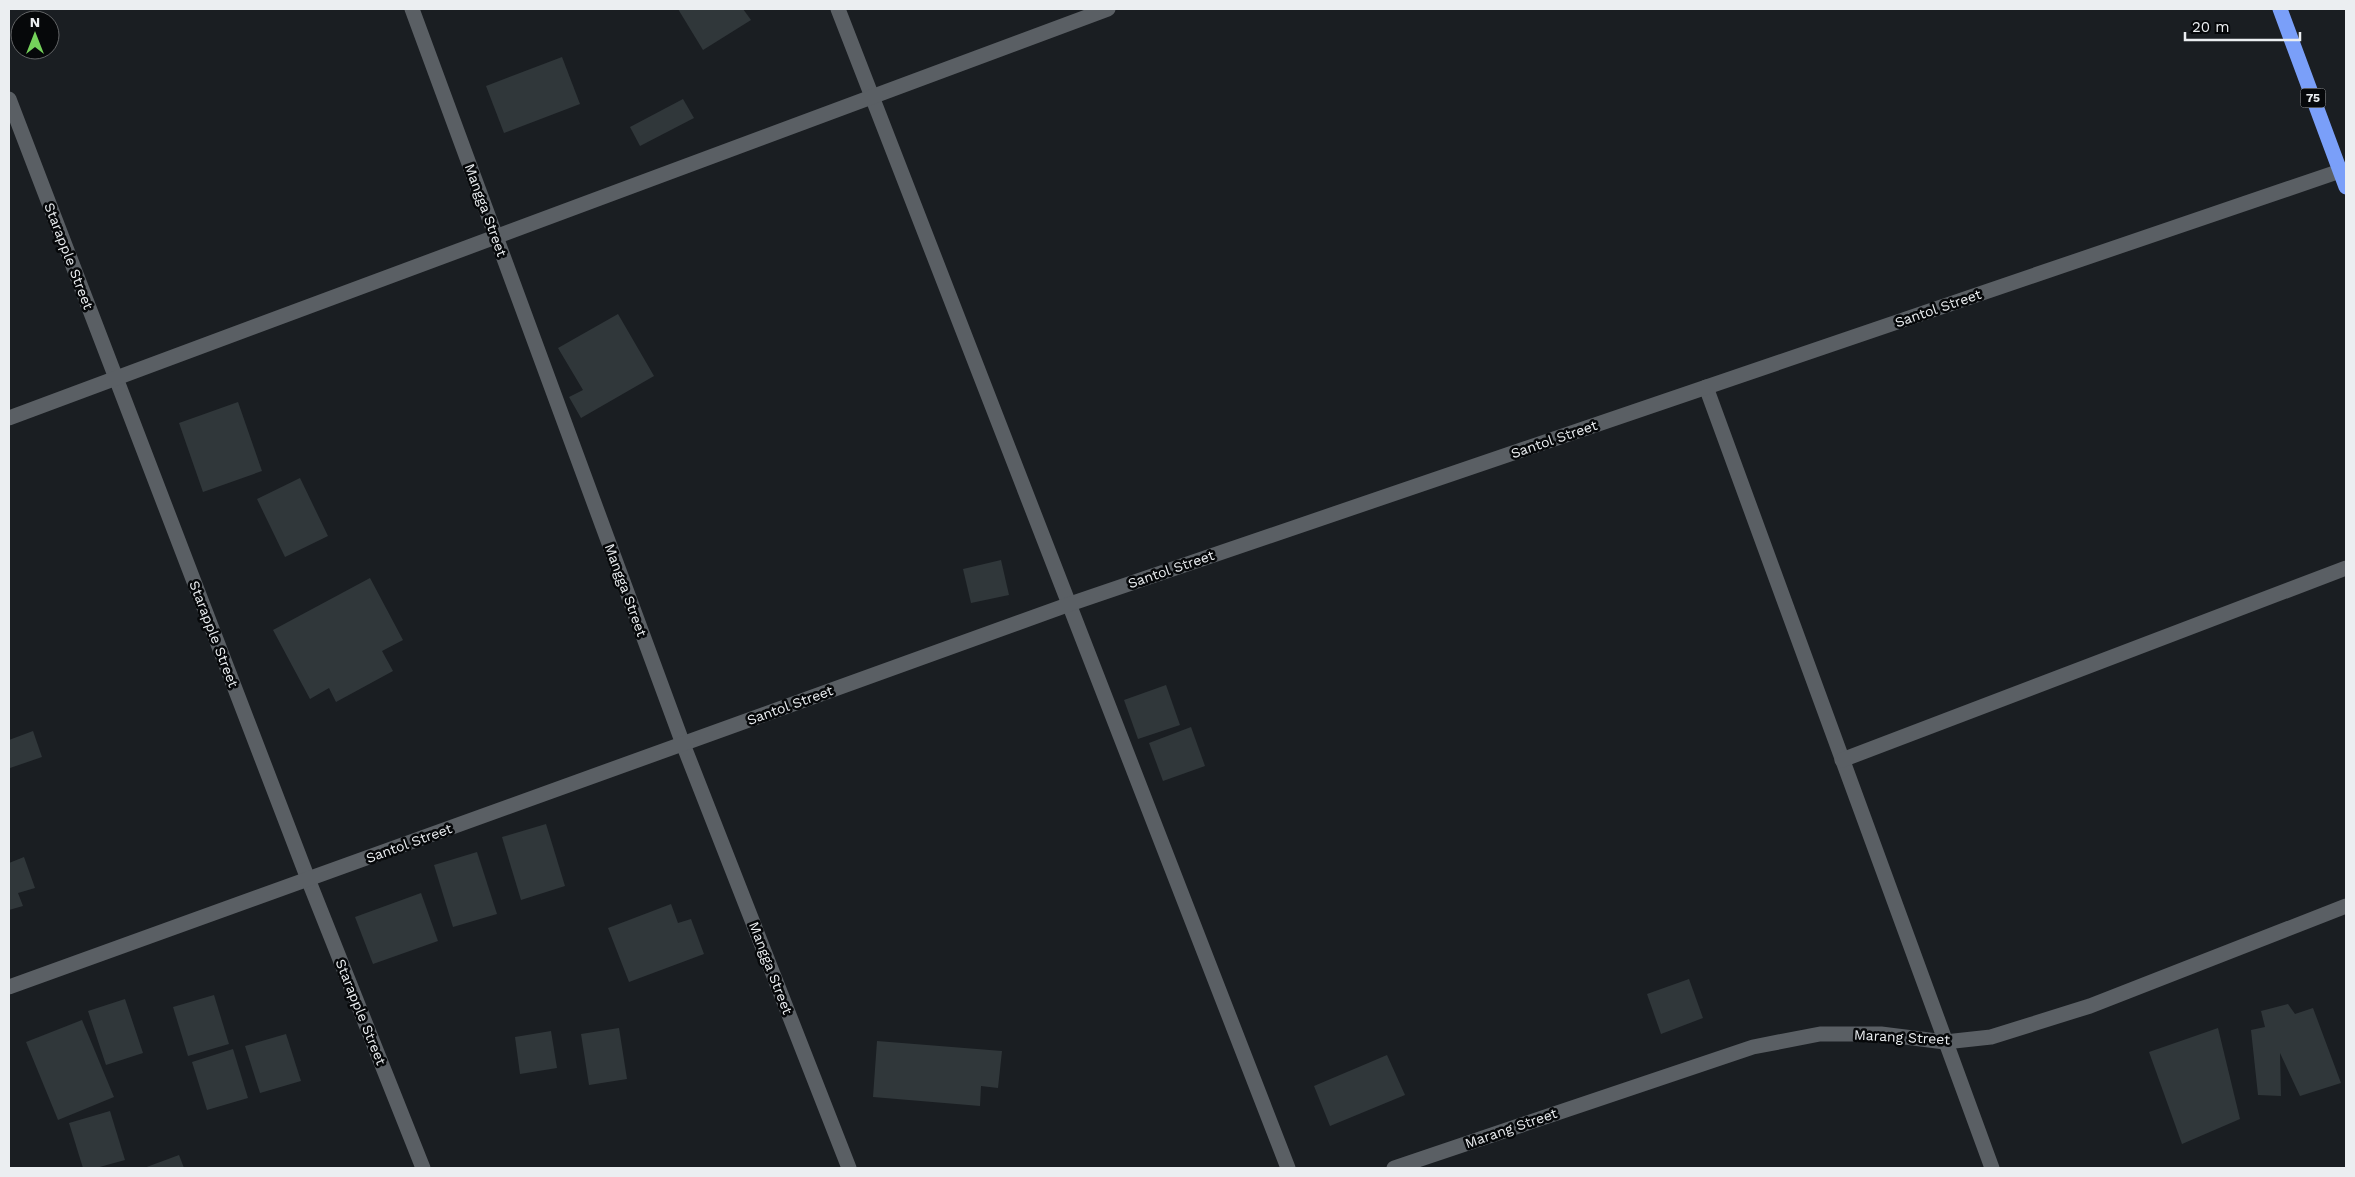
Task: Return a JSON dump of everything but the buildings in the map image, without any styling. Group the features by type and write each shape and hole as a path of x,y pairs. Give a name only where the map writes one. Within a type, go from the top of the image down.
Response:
{"highway":[{"name":"75","path":"2280,9 2343,170 2346,187"}],"street":[{"name":"Mangga Street","path":"412,9 683,744 849,1168"},
{"path":"838,9 1288,1168"},
{"path":"9,418 1108,9"},
{"name":"Starapple Street","path":"9,99 308,879 423,1168"},
{"name":"Santol Street","path":"9,987 1070,604 2343,170"},
{"path":"1706,387 1992,1168"},
{"path":"1842,760 2346,568"},
{"name":"Marang Street","path":"1394,1168 1754,1047 1820,1034 1881,1034 1945,1042 1991,1037 2082,1009 2346,906"}]}
